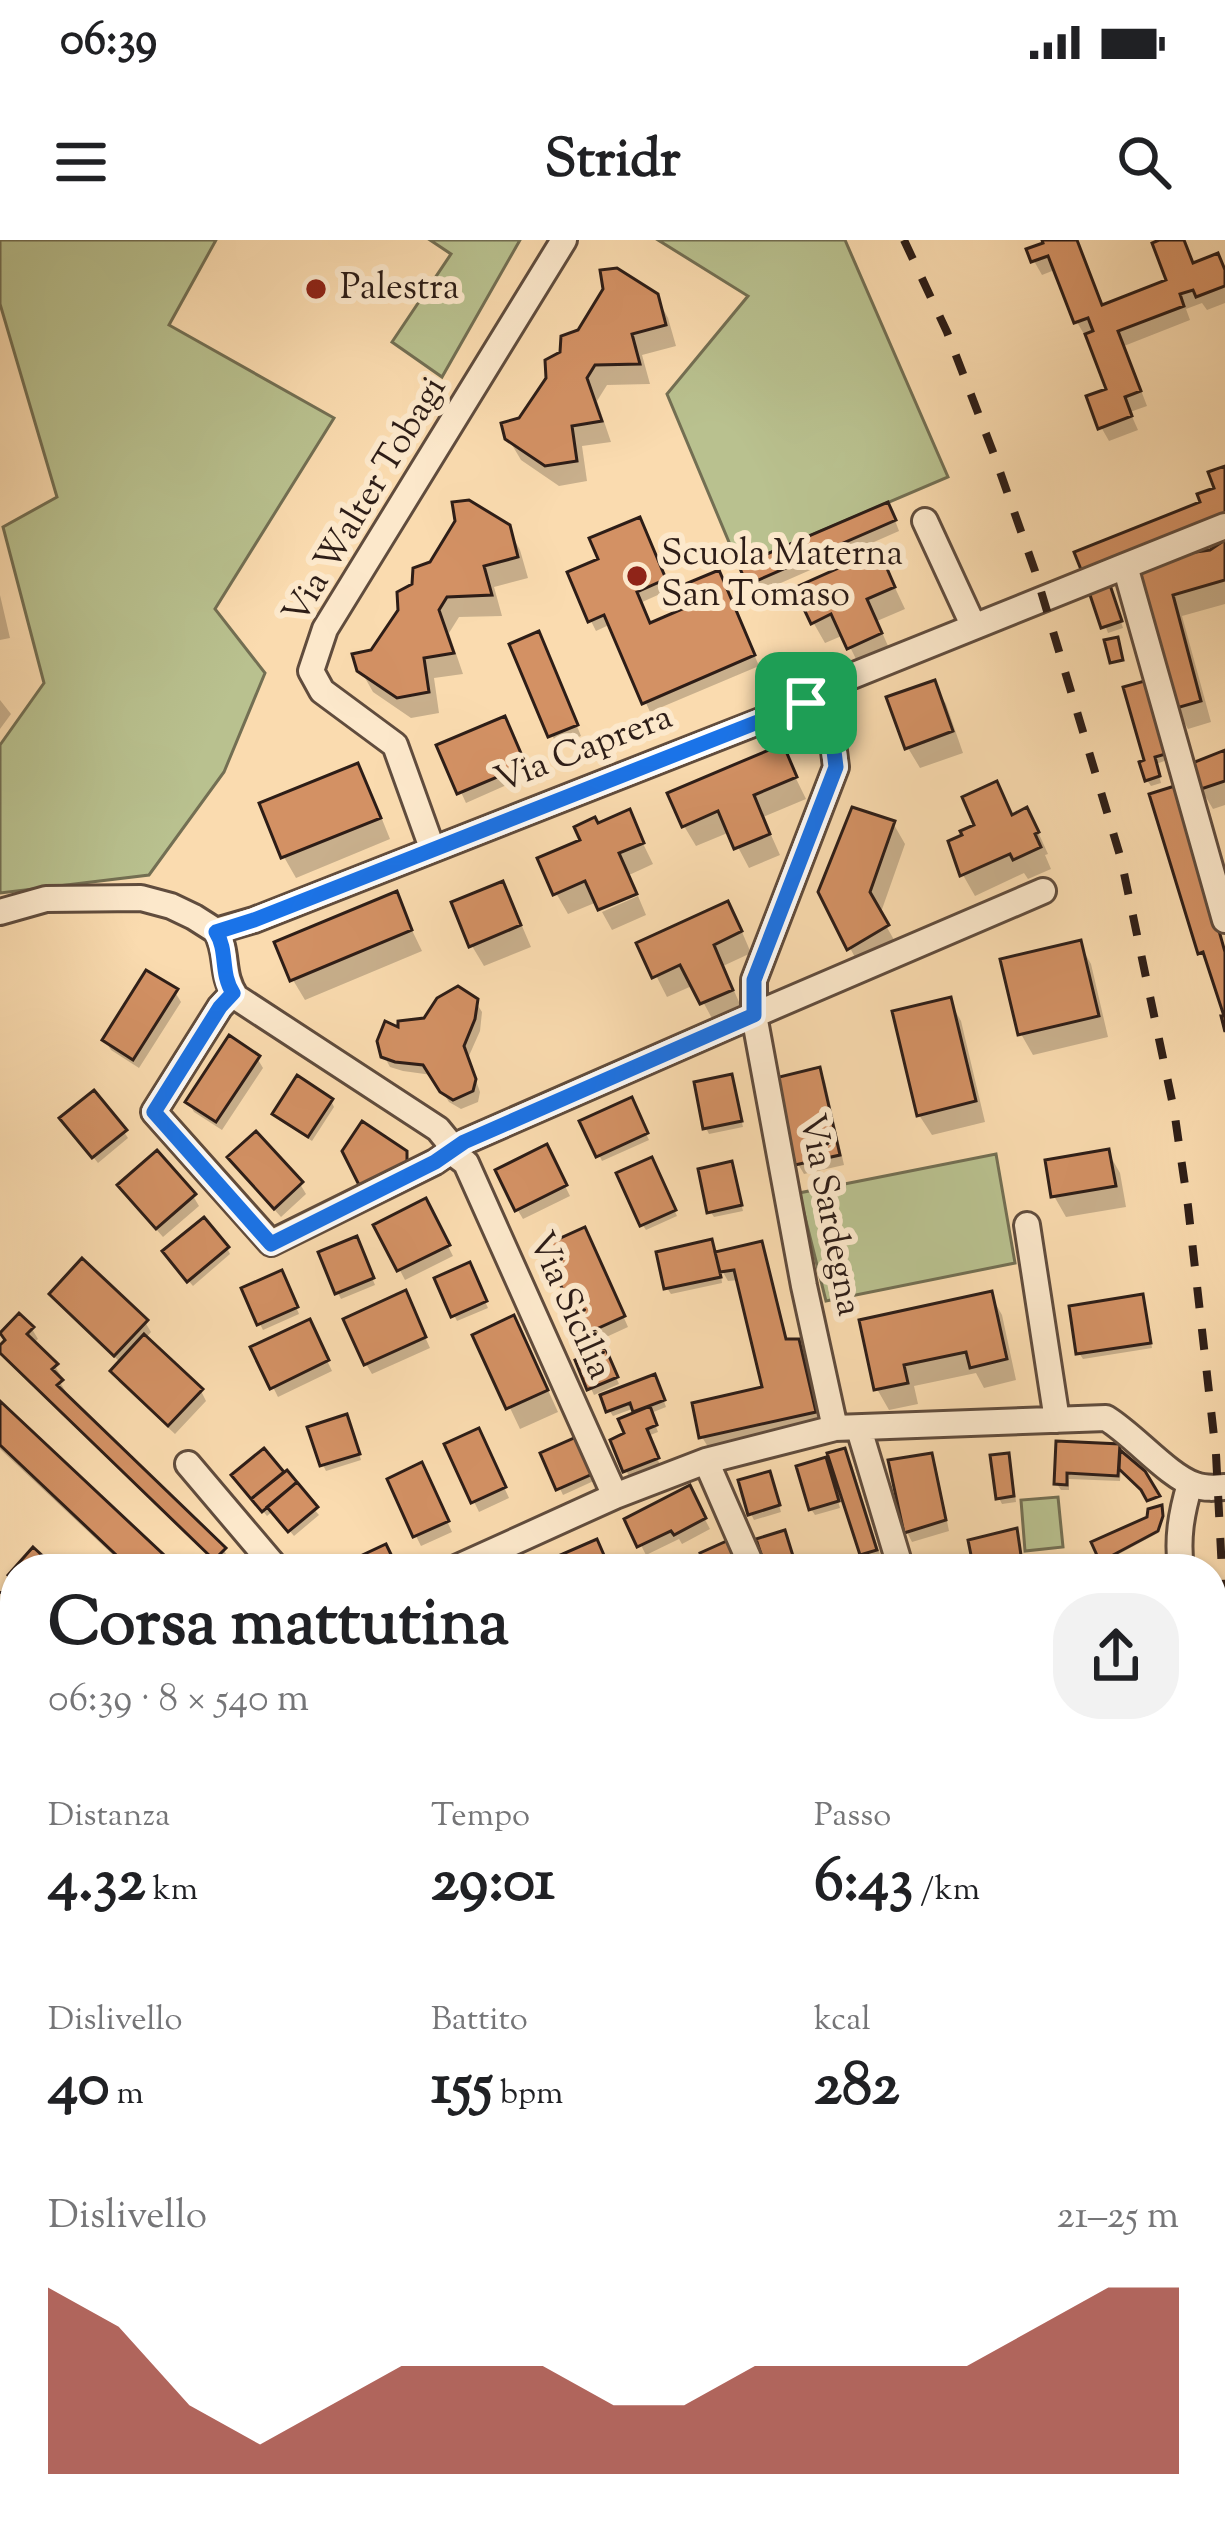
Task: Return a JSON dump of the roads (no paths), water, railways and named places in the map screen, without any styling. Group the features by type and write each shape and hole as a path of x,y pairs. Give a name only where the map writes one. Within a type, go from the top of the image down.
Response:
{"street":[{"name":"Via Walter Tobagi","path":"432,848 395,745 322,691 311,671 326,629 564,240"},
{"path":"925,521 973,625"},
{"name":"Via Caprera","path":"216,932 806,703 832,683 1225,526"},
{"path":"1125,566 1225,920"},
{"name":"Via Sardegna","path":"806,703 833,743 836,767 754,980 754,1015 804,1286 847,1429 895,1554"},
{"path":"0,912 46,898 141,898 170,906 216,932 223,943 224,973 233,993 154,1112 271,1244 435,1162 464,1142 1043,891"},
{"name":"Via Sicilia","path":"233,993 438,1129 450,1151 466,1163 615,1496"},
{"path":"1027,1225 1057,1420"},
{"path":"487,1554 706,1461 847,1429 1106,1418 1190,1484 1225,1487"},
{"path":"706,1461 746,1554"},
{"path":"188,1464 264,1554"},
{"path":"1179,1554 1181,1514 1190,1484"}],"railway":[{"path":"904,240 947,332 1035,571 1121,859 1174,1110 1188,1206 1216,1454 1221,1554"}],"place":[{"name":"Palestra","path":"316,289"},
{"name":"Scuola Materna San Tomaso","path":"637,576"}]}
